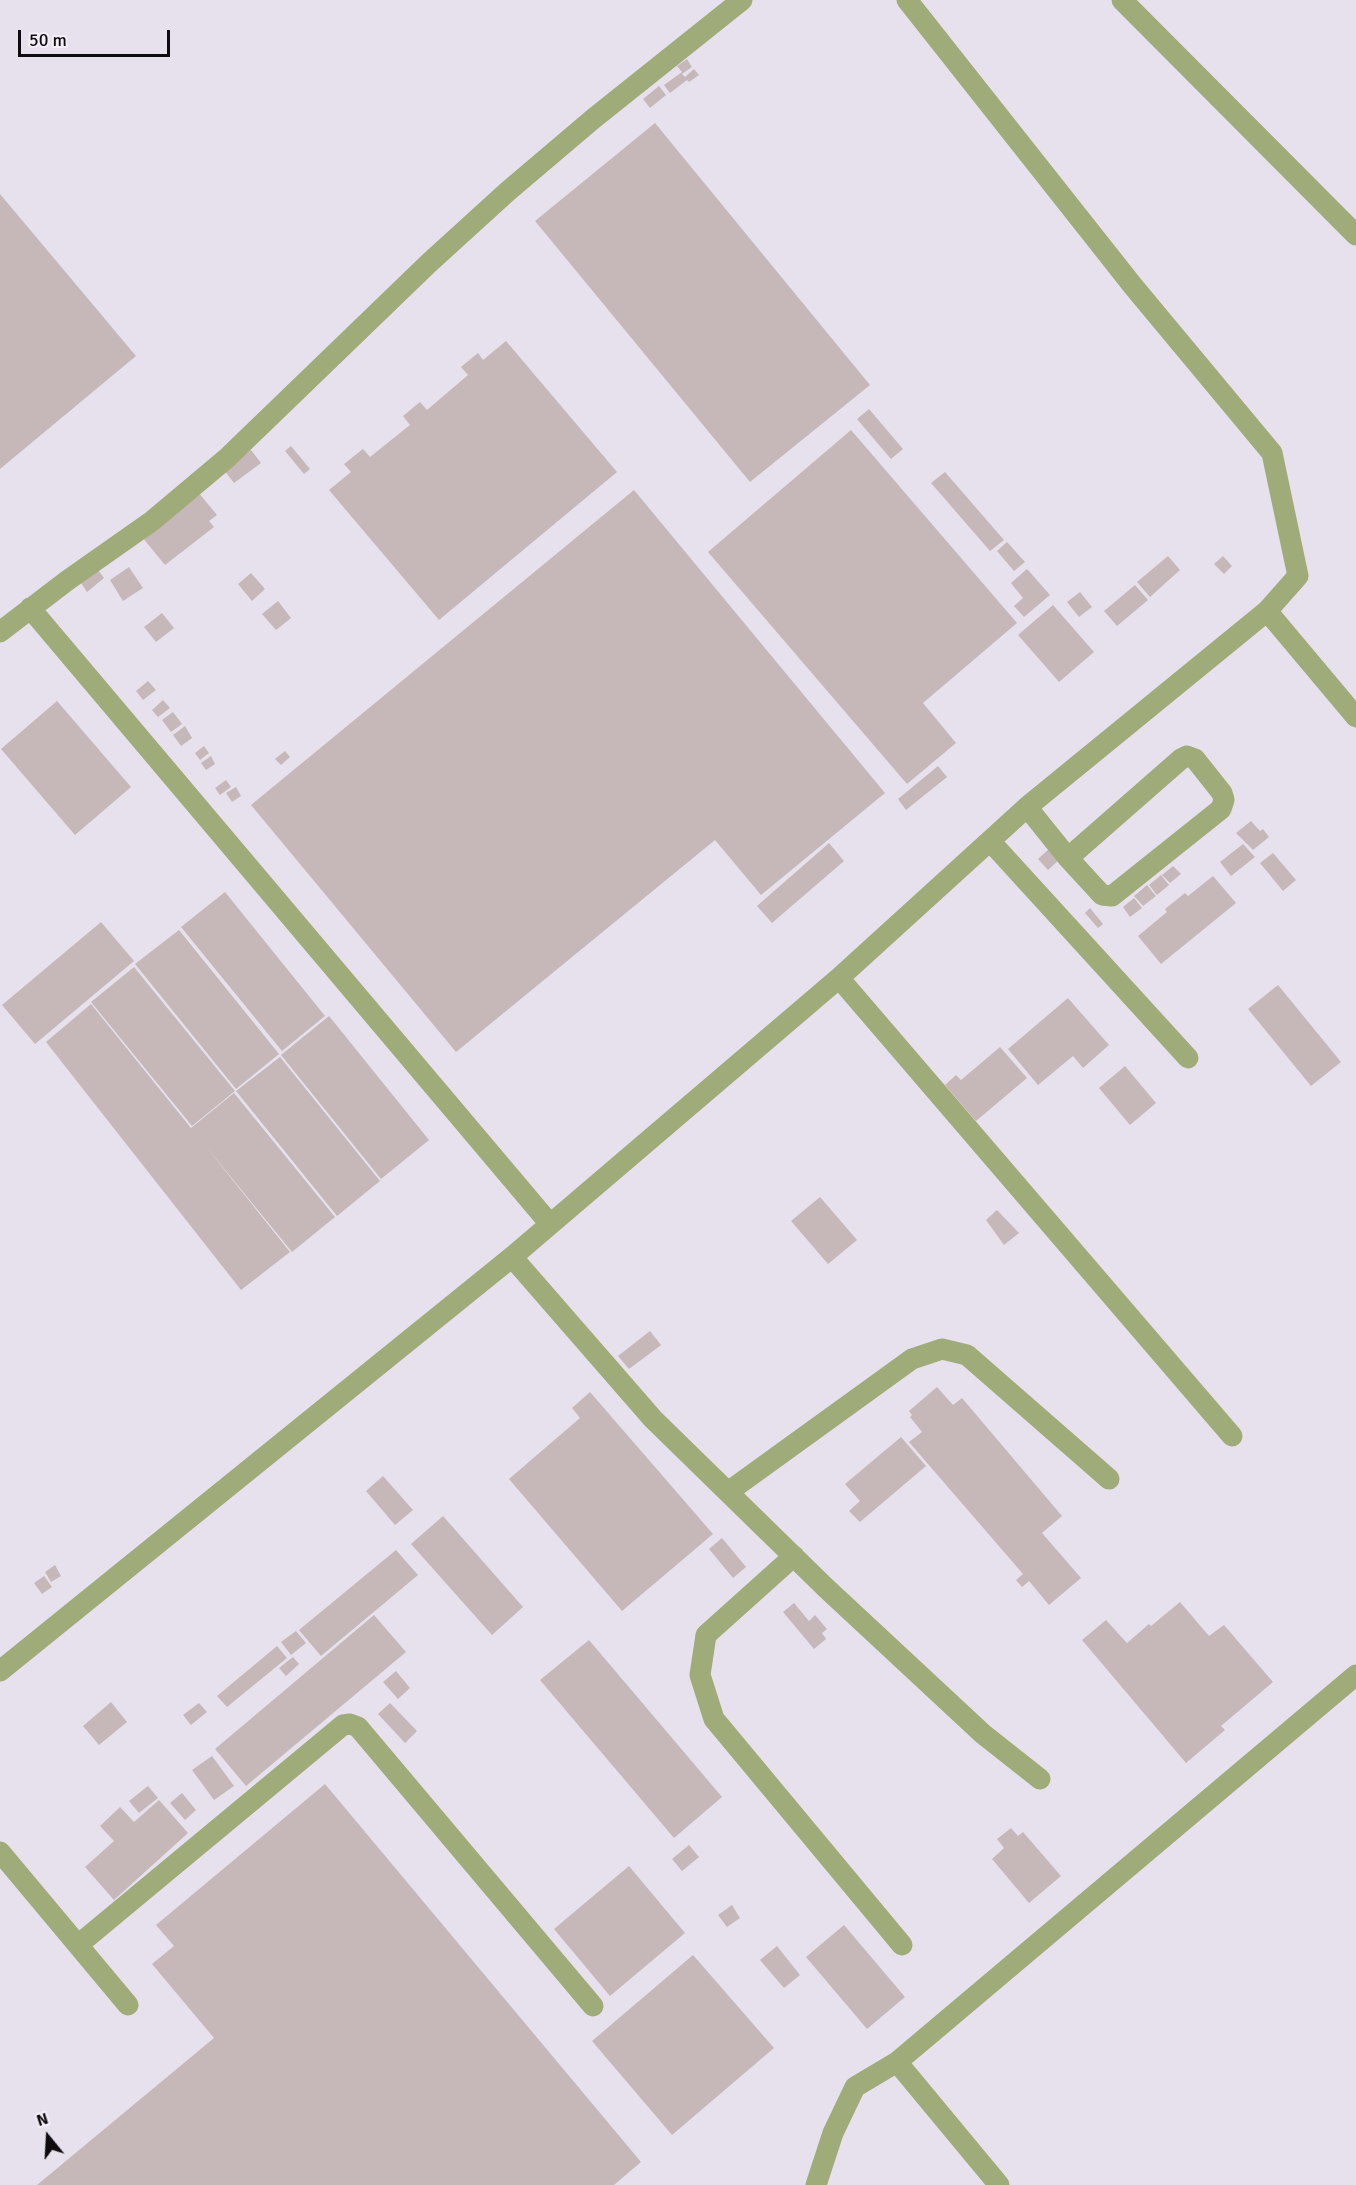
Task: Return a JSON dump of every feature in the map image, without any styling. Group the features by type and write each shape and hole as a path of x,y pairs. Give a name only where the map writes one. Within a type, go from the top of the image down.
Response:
{"street":[{"path":"0,632 152,521 227,458 429,263 507,192 742,0"},
{"path":"0,1671 512,1257 839,978 1027,807 1267,611 1298,576 1272,453 1133,286 907,0"},
{"path":"1122,0 1356,235"},
{"path":"30,608 550,1224"},
{"path":"1267,611 1356,717"},
{"path":"1027,807 1068,858 1102,896 1113,896 1221,809 1224,800 1222,793 1195,759 1188,756 1181,759 1068,858"},
{"path":"990,841 1188,1058"},
{"path":"839,978 1232,1436"},
{"path":"512,1257 653,1419 983,1734 1040,1779"},
{"path":"728,1492 912,1359 942,1349 967,1355 1109,1479"},
{"path":"794,1556 706,1635 700,1675 714,1719 902,1945"},
{"path":"816,2185 833,2133 855,2087 897,2062 1356,1675"},
{"path":"78,1946 343,1725 350,1724 358,1727 593,2006"},
{"path":"0,1852 128,2005"},
{"path":"897,2062 999,2185"}],"building":[{"path":"687,59 692,67 682,74 685,77 694,69 699,75 689,82 687,80 670,93 664,85 682,72 677,66"},
{"path":"659,86 666,95 650,108 643,99"},
{"path":"655,123 870,385 750,482 535,221"},
{"path":"0,194 136,356 0,469"},
{"path":"506,341 617,472 439,620 329,490 351,472 344,464 363,449 370,457 410,425 403,416 420,402 427,410 468,375 461,367 478,353 483,360"},
{"path":"869,409 903,449 891,459 857,419"},
{"path":"851,430 1017,623 923,703 956,743 907,784 708,552"},
{"path":"291,446 310,469 304,474 285,451"},
{"path":"251,450 261,463 234,483 224,470"},
{"path":"945,472 1004,540 990,551 931,483"},
{"path":"634,490 885,793 761,895 715,840 456,1052 251,805"},
{"path":"198,492 217,515 209,521 214,527 165,565 142,537"},
{"path":"1007,542 1025,562 1014,571 997,551"},
{"path":"1168,556 1180,570 1150,597 1137,582"},
{"path":"1223,556 1232,566 1224,574 1214,564"},
{"path":"129,567 143,588 123,601 110,580"},
{"path":"1027,569 1050,595 1024,617 1014,606 1023,598 1011,583"},
{"path":"98,570 104,578 87,592 81,583"},
{"path":"251,573 265,589 252,601 238,584"},
{"path":"1135,585 1148,600 1117,626 1104,611"},
{"path":"1080,592 1092,607 1079,617 1067,602"},
{"path":"278,601 291,618 276,630 262,614"},
{"path":"1053,605 1094,652 1059,682 1018,635"},
{"path":"162,613 174,628 156,642 144,627"},
{"path":"148,681 156,690 143,700 136,691"},
{"path":"163,700 170,708 158,717 152,710"},
{"path":"57,701 131,787 75,835 1,749"},
{"path":"173,712 182,724 171,732 162,720"},
{"path":"185,726 192,738 181,746 173,735"},
{"path":"204,746 209,753 200,760 195,753"},
{"path":"285,751 290,757 281,765 275,759"},
{"path":"211,756 215,764 206,770 201,763"},
{"path":"938,766 947,777 906,810 898,799"},
{"path":"226,780 231,787 220,795 215,788"},
{"path":"236,787 241,796 232,802 226,793"},
{"path":"1251,821 1260,831 1263,829 1269,837 1253,850 1236,833"},
{"path":"829,843 844,861 772,923 757,906"},
{"path":"1243,844 1255,857 1231,876 1220,862"},
{"path":"1050,848 1060,859 1048,870 1038,859"},
{"path":"1273,853 1296,880 1283,891 1260,863"},
{"path":"1173,866 1181,874 1170,883 1162,875"},
{"path":"1161,875 1169,885 1157,895 1149,885"},
{"path":"1213,876 1236,903 1161,964 1138,936 1167,912 1165,909 1185,893 1188,896"},
{"path":"1147,885 1156,896 1143,906 1134,896"},
{"path":"225,892 325,1016 282,1051 181,927"},
{"path":"1134,898 1142,908 1130,917 1123,907"},
{"path":"1090,908 1103,924 1098,928 1085,913"},
{"path":"101,922 134,961 35,1044 2,1005"},
{"path":"179,930 279,1054 236,1089 135,964"},
{"path":"134,967 235,1091 192,1126 91,1002"},
{"path":"1278,985 1341,1062 1311,1086 1248,1009"},
{"path":"1068,998 1109,1045 1083,1068 1073,1056 1038,1085 1008,1049"},
{"path":"91,1004 191,1128 234,1093 335,1217 292,1252 204,1144 290,1252 241,1290 46,1042"},
{"path":"329,1016 429,1140 381,1179 281,1055"},
{"path":"1000,1047 1027,1078 976,1121 945,1085 956,1075 961,1080"},
{"path":"280,1057 380,1181 337,1216 236,1091"},
{"path":"1125,1066 1156,1103 1130,1125 1099,1088"},
{"path":"820,1197 857,1240 828,1264 791,1221"},
{"path":"997,1210 1019,1233 1004,1245 986,1220"},
{"path":"650,1331 661,1345 629,1369 618,1356"},
{"path":"937,1387 953,1405 962,1398 1062,1516 1042,1533 1081,1578 1049,1605 1029,1581 1022,1587 1016,1580 1023,1574 909,1442 922,1432 910,1417 912,1415 909,1411"},
{"path":"590,1392 713,1534 622,1611 509,1479 580,1418 572,1408"},
{"path":"901,1437 926,1466 860,1522 849,1511 860,1501 845,1484"},
{"path":"383,1476 413,1510 395,1525 366,1491"},
{"path":"443,1516 523,1607 492,1635 411,1544"},
{"path":"722,1538 746,1567 733,1578 709,1549"},
{"path":"396,1550 418,1575 321,1656 299,1630"},
{"path":"55,1565 61,1576 51,1582 45,1572"},
{"path":"44,1576 52,1587 42,1594 34,1583"},
{"path":"1180,1602 1209,1636 1224,1625 1273,1682 1221,1726 1225,1730 1186,1763 1082,1640 1106,1620 1127,1643"},
{"path":"794,1603 809,1621 815,1615 827,1629 822,1633 826,1639 814,1649 783,1612"},
{"path":"374,1615 406,1652 246,1786 215,1749"},
{"path":"296,1631 306,1643 291,1655 281,1642"},
{"path":"589,1640 722,1797 674,1838 540,1680"},
{"path":"277,1646 287,1658 227,1707 217,1696"},
{"path":"293,1657 299,1664 286,1676 279,1668"},
{"path":"396,1671 410,1688 398,1699 383,1682"},
{"path":"111,1702 127,1722 99,1745 83,1726"},
{"path":"199,1703 207,1712 191,1725 183,1715"},
{"path":"390,1703 417,1731 405,1743 378,1714"},
{"path":"212,1756 234,1786 214,1800 192,1770"},
{"path":"325,1784 641,2162 614,2185 37,2185 214,2038 152,1964 174,1946 156,1925"},
{"path":"148,1786 158,1798 139,1813 129,1801"},
{"path":"182,1793 196,1810 185,1820 170,1803"},
{"path":"159,1800 188,1833 114,1900 85,1867 114,1841 100,1826 120,1807 134,1822"},
{"path":"1011,1828 1018,1836 1023,1832 1061,1876 1029,1903 992,1859 1004,1848 997,1839"},
{"path":"689,1845 699,1857 682,1871 672,1859"},
{"path":"629,1866 685,1933 610,1996 554,1929"},
{"path":"732,1905 740,1918 727,1927 718,1915"},
{"path":"844,1925 905,1997 867,2029 806,1957"},
{"path":"777,1946 800,1975 784,1988 760,1960"},
{"path":"693,1955 774,2048 672,2135 592,2041"}]}
